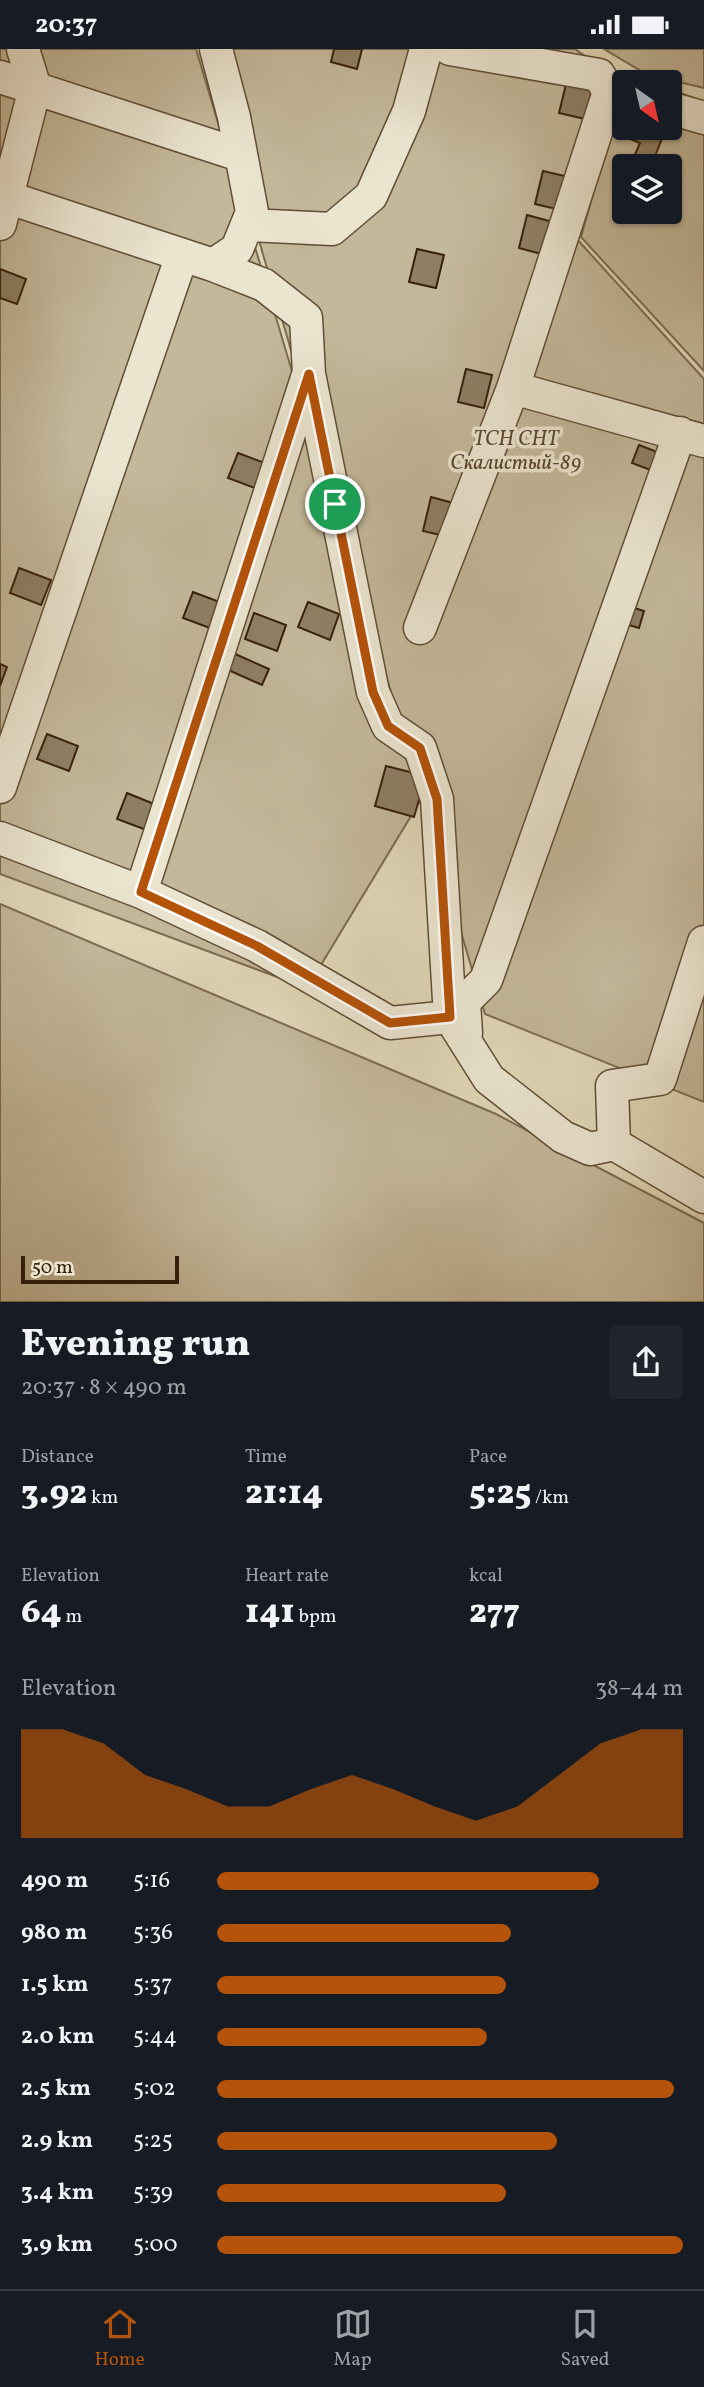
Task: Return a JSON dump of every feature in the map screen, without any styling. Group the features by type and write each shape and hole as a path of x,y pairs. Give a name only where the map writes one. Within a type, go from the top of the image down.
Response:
{"street":[{"path":"23,49 35,88 3,205 213,265 264,285 306,318 309,374 373,692 388,726 420,748 437,799 450,1017 489,1079 563,1136 590,1149 614,1144 704,1197"},
{"path":"213,265 237,249 252,212 234,117 216,49"},
{"path":"247,225 332,229 371,196 409,111 426,49"},
{"path":"450,49 599,75 612,89"},
{"path":"0,77 240,155"},
{"path":"421,628 513,388 612,108"},
{"path":"682,112 704,118"},
{"path":"0,787 182,255"},
{"path":"141,892 309,374"},
{"path":"467,1045 464,1002 486,980 692,437 513,388"},
{"path":"0,838 141,892 257,946 390,1023 450,1017"},
{"path":"614,1144 612,1086 660,1079 704,942"}],"green space":[{"path":"0,49 196,49 420,801 307,988 0,874"},
{"name":"ТСН СНТ Скалистый-89","path":"203,49 575,49 612,75 612,115 575,237 704,379 704,1102 485,1014"},
{"path":"604,49 704,49 704,88 682,83 682,70 639,70"},
{"path":"682,94 704,102 704,371 581,237 612,126 612,140 682,140"},
{"path":"0,904 496,1114 704,1223 704,1302 0,1302"}],"building":[{"path":"334,49 362,49 357,69 331,62"},
{"path":"567,80 593,86 585,119 559,113"},
{"path":"633,140 661,140 656,154 635,154 640,143"},
{"path":"543,171 569,177 561,210 535,204"},
{"path":"527,215 553,222 545,255 519,248"},
{"path":"417,249 444,255 436,288 409,282"},
{"path":"0,269 26,279 17,304 0,298"},
{"path":"466,369 492,375 484,408 458,402"},
{"path":"639,445 665,455 658,473 632,463"},
{"path":"238,453 270,465 260,490 228,478"},
{"path":"431,497 457,504 449,537 423,531"},
{"path":"19,568 51,580 41,605 10,593"},
{"path":"193,592 225,604 215,630 183,618"},
{"path":"308,602 339,614 330,640 298,627"},
{"path":"624,605 644,611 639,628 619,622"},
{"path":"254,613 286,625 277,651 245,639"},
{"path":"233,653 269,669 262,685 226,669"},
{"path":"0,664 7,667 0,686"},
{"path":"47,734 78,746 69,771 37,759"},
{"path":"386,766 426,776 414,817 375,806"},
{"path":"127,793 159,806 149,831 117,819"}],"route":[{"path":"309,374 335,504 373,692 388,726 420,748 437,799 450,1017 390,1023 257,946 141,892 309,374"}]}
